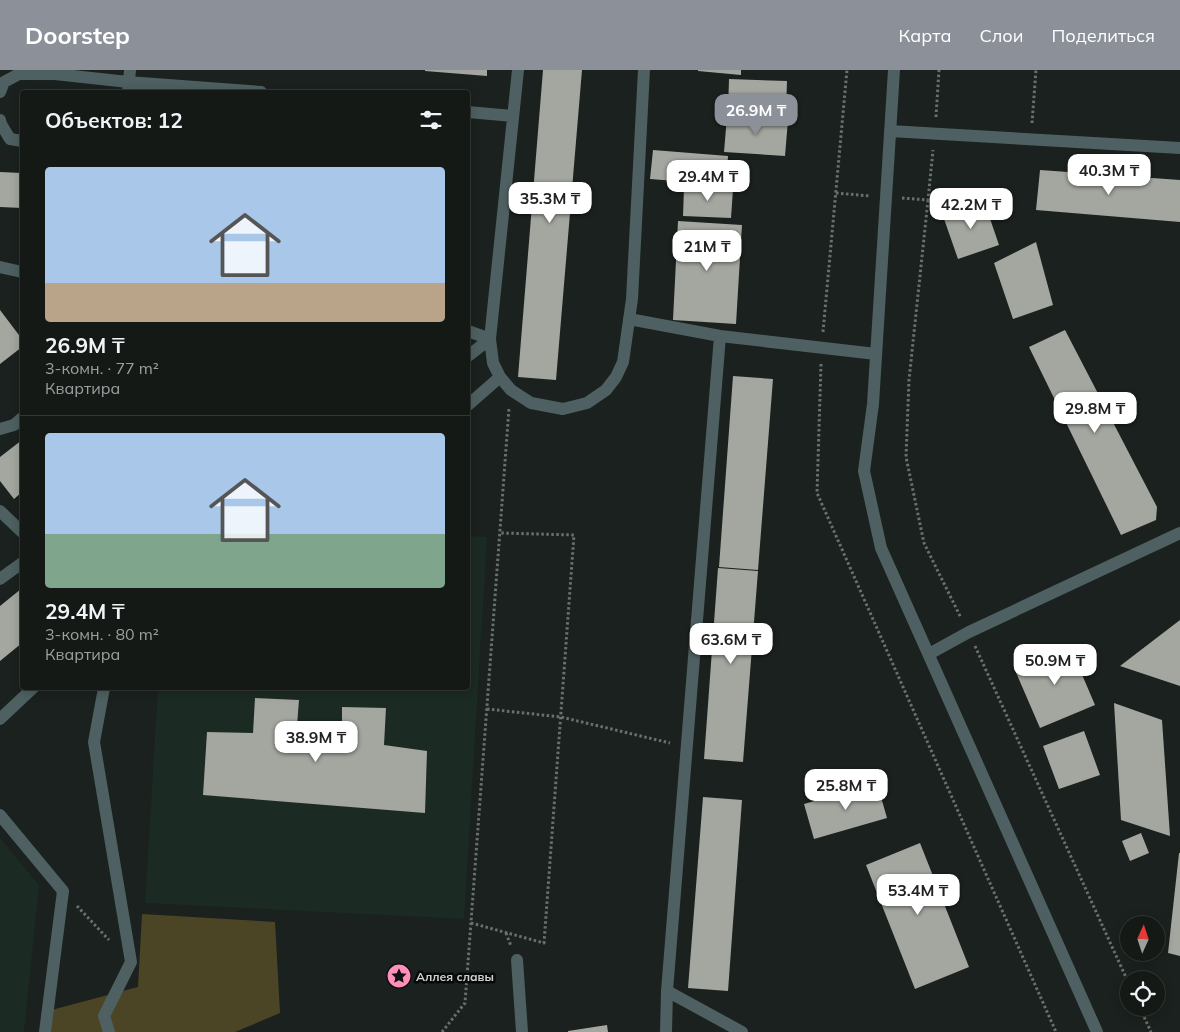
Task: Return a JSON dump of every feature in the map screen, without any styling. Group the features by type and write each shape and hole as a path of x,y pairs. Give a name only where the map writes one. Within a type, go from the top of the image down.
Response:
{"street":[{"path":"518,70 490,339 494,363 500,377 511,390 532,403 563,409 587,403 606,390 616,377 623,362 632,299 644,70"},
{"path":"894,70 873,404 864,471 881,548 1097,1032"},
{"path":"0,92 4,82 19,74 55,74 234,90"},
{"path":"470,112 513,116"},
{"path":"0,120 10,139 20,141"},
{"path":"890,131 1180,148"},
{"path":"0,267 20,272"},
{"path":"629,319 720,336 876,354"},
{"path":"470,332 490,339"},
{"path":"666,1032 667,991 720,336"},
{"path":"470,354 490,339"},
{"path":"470,403 500,377"},
{"path":"0,429 14,425 20,420"},
{"path":"0,511 20,530"},
{"path":"928,654 969,632 1180,533"},
{"path":"0,579 20,564"},
{"path":"0,719 32,690"},
{"path":"104,690 94,742 130,962 104,1016 109,1032"},
{"path":"0,816 63,891 45,1032"},
{"path":"517,960 522,1032"},
{"path":"667,991 742,1032"}],"path":[{"path":"935,134 939,70"},
{"path":"1031,139 1036,70"},
{"path":"928,200 909,380 906,457 924,543 969,632 1123,971"},
{"path":"442,1032 465,1004 511,390"},
{"path":"471,923 544,943 574,535 500,533"},
{"path":"487,709 561,716 687,746"},
{"path":"63,891 110,941"},
{"path":"1144,1016 1151,1032"}],"shaded area":[{"path":"470,536 487,537 464,919 145,903 158,690 470,690"},
{"path":"0,838 39,885 24,1032 0,1032"},
{"path":"142,914 275,922 280,1013 235,1032 48,1032 44,1012 138,987"}],"building":[{"path":"487,70 487,76 425,71"},
{"path":"543,70 582,70 556,380 518,377"},
{"path":"741,70 741,75 698,71"},
{"path":"729,79 787,81 786,112 728,111"},
{"path":"727,116 788,120 785,156 724,152"},
{"path":"653,150 728,156 726,185 650,179"},
{"path":"1040,170 1180,180 1180,222 1036,210"},
{"path":"0,172 20,173 20,208 0,207"},
{"path":"684,187 733,189 731,218 683,216"},
{"path":"984,201 999,245 958,259 943,216"},
{"path":"678,221 742,225 736,324 673,320"},
{"path":"1036,242 1053,305 1013,319 994,263"},
{"path":"0,310 20,336 20,349 0,364"},
{"path":"1065,330 1157,507 1156,520 1121,535 1029,347"},
{"path":"733,376 773,379 758,570 719,567"},
{"path":"20,442 20,494 14,499 0,481 0,457"},
{"path":"718,568 758,571 743,762 704,759"},
{"path":"20,590 20,645 0,661 0,606"},
{"path":"1180,620 1180,686 1120,666"},
{"path":"1069,644 1095,705 1040,728 1014,668"},
{"path":"255,698 299,700 296,739 342,741 342,707 386,708 384,745 427,751 425,813 203,795 207,732 253,733"},
{"path":"1114,703 1162,720 1170,836 1121,820"},
{"path":"1084,731 1100,775 1059,789 1043,746"},
{"path":"877,783 887,818 814,839 804,804"},
{"path":"703,797 742,800 728,991 688,988"},
{"path":"1141,833 1149,853 1130,861 1122,841"},
{"path":"920,843 969,967 915,989 866,865"},
{"path":"1180,853 1180,956 1168,953"},
{"path":"607,1025 608,1032 568,1032 568,1031"}],"place":[{"name":"Аллея славы","path":"399,976"}]}
